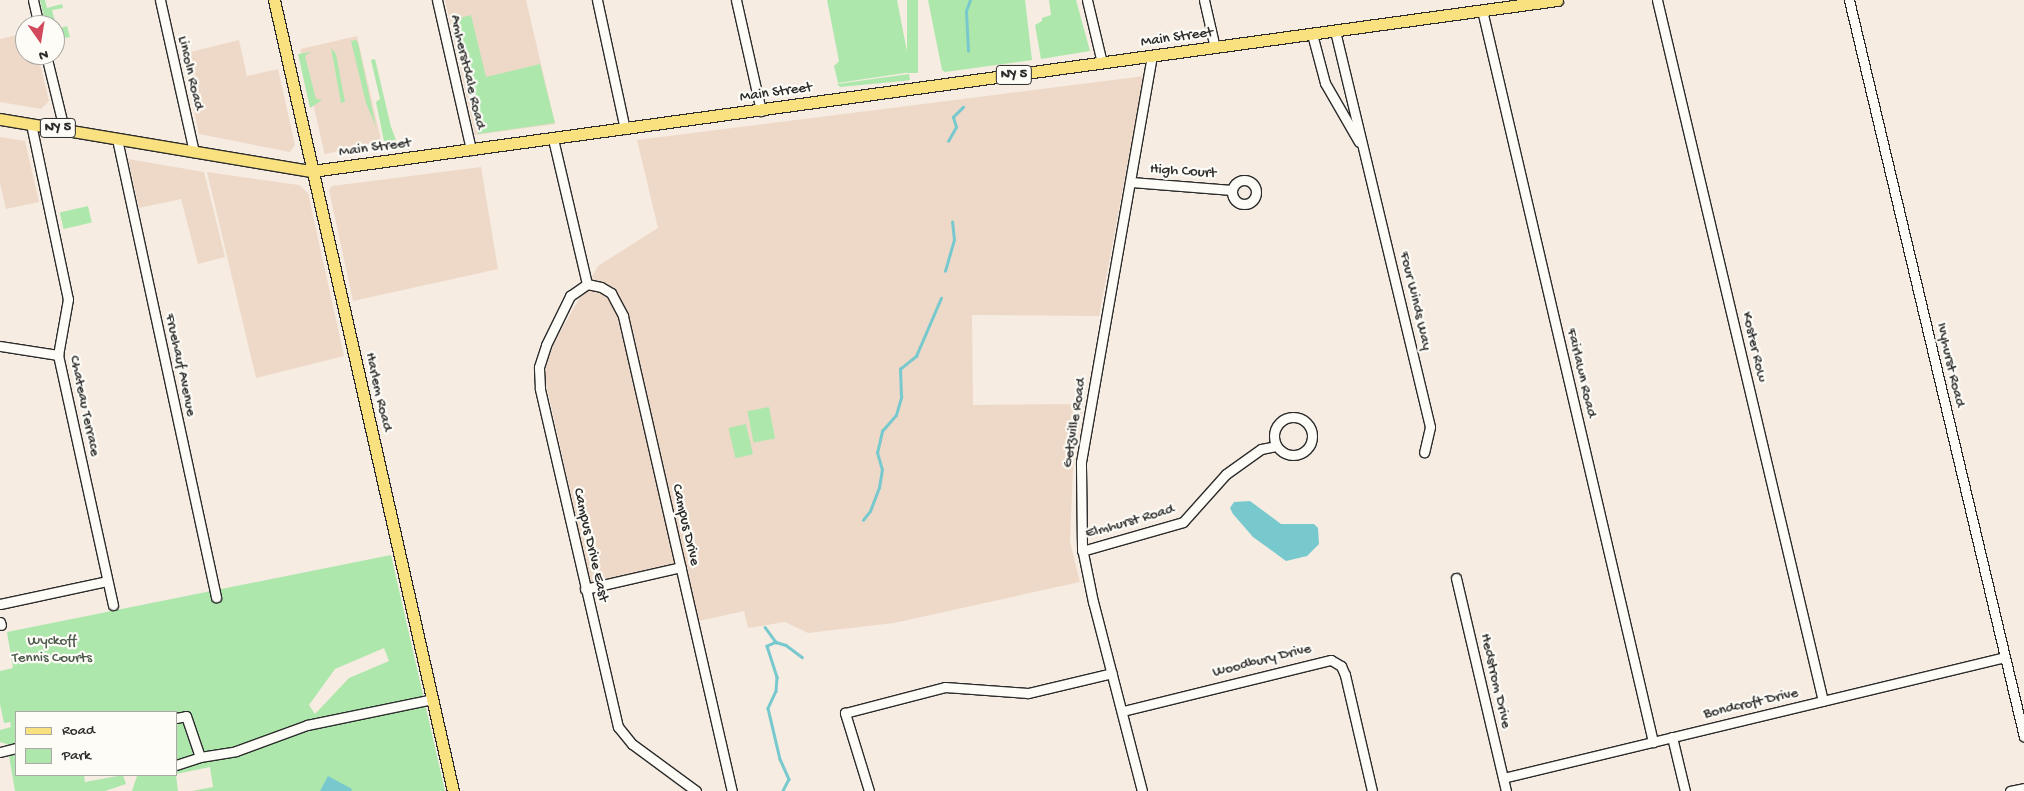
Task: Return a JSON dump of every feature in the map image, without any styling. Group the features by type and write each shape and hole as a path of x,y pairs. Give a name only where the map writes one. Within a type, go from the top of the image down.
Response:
{"main road":[{"name":"Harlem Road","path":"274,0 452,791"},
{"name":"Main Street","path":"0,119 312,171 625,130 1557,0"}],"street":[{"path":"33,0 37,15"},
{"name":"Lincoln Road","path":"160,0 194,152"},
{"name":"Amherstdale Road","path":"437,0 471,150"},
{"path":"597,0 625,130"},
{"path":"736,0 761,111"},
{"path":"1087,0 1102,64"},
{"path":"1204,0 1215,48"},
{"name":"Koster Row","path":"1657,0 1823,701"},
{"name":"Ivyhurst Road","path":"1849,0 2024,737"},
{"name":"Fairlawn Road","path":"1482,10 1653,742"},
{"name":"Four Winds Way","path":"1336,31 1430,427 1424,452"},
{"name":"Four Winds Way","path":"1312,34 1325,83 1366,156"},
{"name":"Getzville Road","path":"1142,791 1082,551 1081,462 1152,56"},
{"path":"48,65 64,129"},
{"name":"Chateau Terrace","path":"31,124 68,299 58,355 113,605"},
{"name":"Fruehauf Avenue","path":"117,138 216,597"},
{"path":"553,139 587,284"},
{"name":"High Court","path":"1131,182 1232,190"},
{"name":"Campus Drive","path":"587,284 601,287 611,293 620,308 732,791"},
{"name":"Campus Drive East","path":"587,284 577,289 563,310 541,358 538,376 618,727 632,744 696,791"},
{"path":"0,346 58,355"},
{"path":"1301,419 1310,428 1308,447 1298,454 1286,454 1276,446 1275,428 1284,420 1301,419"},
{"name":"Elmhurst Road","path":"1082,551 1183,522 1226,474 1261,449 1276,446"},
{"path":"586,589 681,567"},
{"name":"Hedstrom Drive","path":"1456,578 1506,791"},
{"path":"0,604 108,581"},
{"name":"Bondcroft Drive","path":"1503,778 2005,657"},
{"name":"Woodbury Drive","path":"1123,711 1331,660 1341,666 1345,675 1370,791"},
{"path":"869,791 845,713 945,687 1019,694 1112,673"},
{"path":"178,764 200,757 236,751 308,725 432,699"},
{"path":"178,718 186,716 200,757"},
{"path":"1672,737 1685,791"},
{"path":"0,752 15,748"},
{"path":"2010,791 2024,788"}],"shaded area":[{"path":"445,0 526,0 555,124 475,135"},
{"path":"15,35 15,65 40,65 49,101 41,109 0,102 0,39"},
{"path":"357,36 381,141 325,154 300,49"},
{"path":"239,40 247,76 278,69 295,145 290,152 199,134 182,54"},
{"path":"1144,76 1099,316 972,315 973,405 1083,404 1073,469 1070,542 1080,582 894,623 808,633 785,622 748,628 744,611 699,621 684,561 591,583 544,375 544,360 598,266 658,228 637,140"},
{"path":"0,137 25,141 39,202 6,209 0,183"},
{"path":"128,159 204,172 225,257 198,264 181,199 139,208"},
{"path":"481,167 498,269 353,301 329,190 332,186"},
{"path":"207,172 299,185 308,193 344,356 256,378"}],"green space":[{"path":"40,0 45,0 47,8 62,4 63,8 52,10 53,15 44,15"},
{"path":"827,0 897,0 911,72 838,83 834,66 839,61"},
{"path":"907,0 918,0 918,73 907,73"},
{"path":"928,0 1025,0 1032,60 945,72 942,70"},
{"path":"1049,0 1076,0 1090,51 1041,59 1035,25 1042,21 1042,18 1051,15"},
{"path":"471,15 486,77 540,64 555,123 478,134 453,20"},
{"path":"67,26 70,37 65,38 65,27"},
{"path":"356,40 376,127 366,103 351,41"},
{"path":"331,48 336,54 345,102 341,103"},
{"path":"311,52 305,56 316,99 322,100 310,108 298,54"},
{"path":"375,59 391,127 396,140 384,141 376,102 380,99 371,60"},
{"path":"909,74 910,80 903,81 840,87 837,84"},
{"path":"88,206 92,223 64,229 60,213"},
{"path":"769,407 775,438 754,443 747,411"},
{"path":"746,424 753,454 735,458 728,428"},
{"name":"Wyckoff Tennis Courts","path":"391,555 445,791 192,791 213,787 210,767 178,774 178,711 15,711 15,776 84,776 85,782 123,776 126,784 105,791 15,791 7,744 0,742 0,730 11,727 10,722 4,723 0,704 0,671 13,668 7,632","holes":["384,648 389,661 349,678 315,714 309,705 335,669"]},
{"path":"137,776 176,776 178,791 132,791"}],"water":[{"path":"1250,501 1281,524 1314,524 1318,528 1319,544 1307,556 1286,561 1253,537 1233,514 1230,508 1234,502"},
{"path":"328,776 352,789 351,791 320,791"}],"waterway":[{"path":"968,51 966,11 970,0"},
{"path":"948,141 956,127 953,117 963,107"},
{"path":"945,271 954,240 952,222"},
{"path":"863,520 870,511 879,488 882,470 877,453 882,431 896,415 901,397 900,369 916,356 941,298"},
{"path":"765,627 776,642 767,646 777,677 776,691 768,708 780,759 789,779 783,791"},
{"path":"776,642 786,645 802,657"}]}
